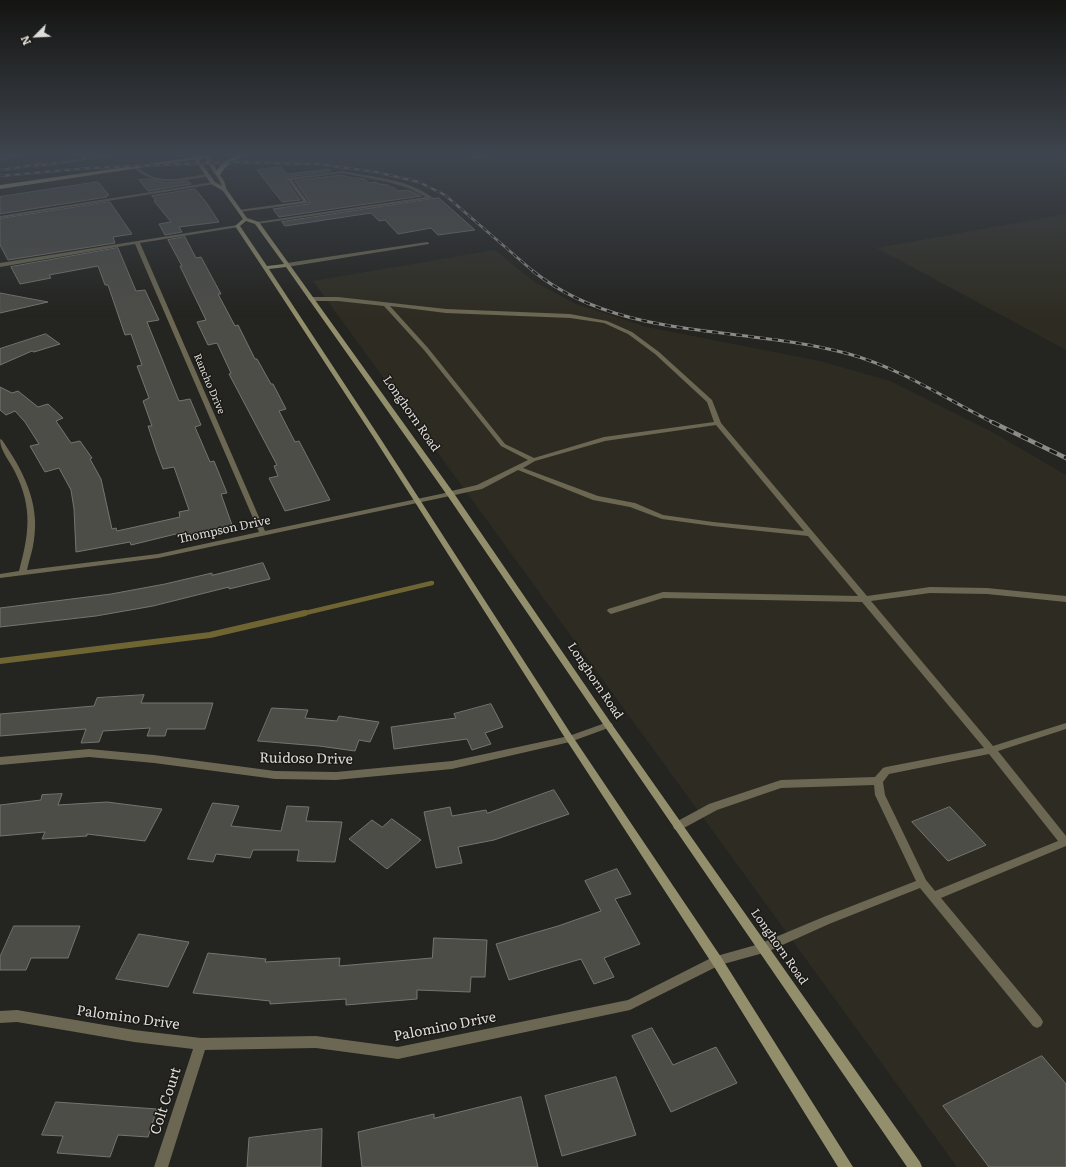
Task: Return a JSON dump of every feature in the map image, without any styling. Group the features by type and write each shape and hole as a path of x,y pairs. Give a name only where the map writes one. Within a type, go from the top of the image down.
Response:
{"main road":[{"path":"237,208 245,219 257,223"},
{"path":"245,219 237,226 419,502 570,739 717,961 846,1167"},
{"name":"Longhorn Road","path":"257,223 450,494 915,1167"},
{"path":"266,268 287,265"}],"street":[{"path":"0,217 54,208"},
{"path":"239,211 258,208"},
{"path":"257,223 358,208"},
{"path":"0,265 237,226"},
{"name":"Rancho Drive","path":"137,242 263,534"},
{"path":"287,265 427,243"},
{"path":"311,299 338,298 386,305 446,311 570,316 605,322 630,333 658,353 710,401 718,423 991,750 1065,842 933,896"},
{"path":"386,305 426,349 503,445 533,460"},
{"name":"Thompson Drive","path":"0,576 158,556 419,502 479,487 533,460 604,439 718,423"},
{"path":"0,441 14,460 31,506 31,535 22,573"},
{"path":"518,468 596,498 632,505 662,517 811,534"},
{"path":"611,610 663,595 865,599 930,590 987,591 1066,599"},
{"name":"Ruidoso Drive","path":"0,761 89,753 154,759 275,775 336,776 452,765 570,739 608,724"},
{"path":"1037,1022 922,883 880,795 878,781 886,770 991,750 1066,726"},
{"path":"678,826 713,807 781,784 878,781"},
{"name":"Palomino Drive","path":"0,1017 17,1016 134,1036 201,1044 316,1042 398,1053 630,1004 717,961 763,948 825,921 922,883"},
{"name":"Colt Court","path":"161,1167 201,1044"}],"shaded area":[{"path":"1066,214 1066,350 877,248"},
{"path":"495,250 533,281 576,304 647,327 820,361 890,381 994,433 1066,475 1066,1167 957,1167 313,281"}],"building":[{"path":"0,208 35,208 0,214"},
{"path":"68,208 114,208 132,234 113,237 115,243 8,260 0,245 0,219"},
{"path":"160,208 210,208 219,222 179,227 182,232 165,235 159,224 171,222"},
{"path":"277,208 337,208 279,217 273,209"},
{"path":"371,208 451,208 475,230 438,235 431,228 398,234 385,220 379,221 371,213 285,226 282,222"},
{"path":"185,237 196,258 201,257 221,294 218,294 235,326 238,325 255,359 257,359 271,384 273,384 286,409 279,411 295,442 299,441 330,500 285,511 269,478 278,476 274,466 277,465 229,374 231,373 217,343 208,345 197,322 206,320 180,266 182,266 168,240"},
{"path":"118,248 136,291 145,290 159,320 147,322 179,401 190,399 201,425 195,427 210,462 214,461 227,493 221,494 232,525 199,532 201,539 187,542 184,532 131,545 130,542 76,552 74,509 71,490 59,468 45,472 30,446 39,444 25,422 15,411 6,415 0,410 0,387 12,393 18,391 38,407 48,404 63,418 56,421 71,443 80,441 92,458 90,459 101,479 112,529 116,528 117,531 180,517 179,512 189,510 174,467 163,469 148,426 152,426 143,401 149,398 137,366 142,365 131,334 125,335 108,285 105,285 98,266 49,275 51,278 20,284 11,267"},
{"path":"0,293 48,302 0,313"},
{"path":"46,334 60,344 34,352 32,351 0,365 0,349"},
{"path":"263,563 270,579 229,589 229,587 153,606 96,616 0,627 0,608 111,594 165,584 212,573 212,575"},
{"path":"144,695 141,703 213,703 205,729 167,729 165,736 147,736 150,728 103,731 99,742 81,743 86,729 0,736 0,714 94,706 97,698"},
{"path":"491,704 503,727 485,733 491,744 472,750 467,739 394,749 391,727 456,718 454,714"},
{"path":"272,708 308,710 305,718 337,721 339,716 379,722 370,742 359,740 355,751 319,746 258,741"},
{"path":"554,790 569,814 494,840 458,847 462,863 436,868 424,812 450,807 452,816 486,810 487,813"},
{"path":"62,794 58,805 107,802 162,809 145,841 87,834 87,836 42,839 45,832 0,836 0,805 41,800 42,795"},
{"path":"213,803 239,806 231,826 281,831 287,806 309,807 306,821 342,822 335,862 297,861 299,850 253,850 250,858 216,854 213,862 188,859"},
{"path":"950,807 986,845 948,861 912,822"},
{"path":"392,819 421,840 387,869 349,839 372,820 382,827"},
{"path":"617,869 631,894 615,899 640,944 604,958 614,977 594,984 581,959 509,980 496,944 558,926 601,911 585,881"},
{"path":"14,926 80,926 68,958 31,958 26,970 0,970 0,957"},
{"path":"139,934 189,942 168,987 116,979"},
{"path":"434,938 487,940 485,977 471,977 470,992 417,990 417,999 346,1005 346,999 270,1004 270,1001 193,993 208,953 266,959 265,962 340,958 339,966 432,958"},
{"path":"652,1028 673,1065 716,1047 737,1083 671,1112 632,1036"},
{"path":"1042,1056 1066,1084 1066,1167 989,1167 943,1106"},
{"path":"616,1077 636,1135 562,1156 545,1096"},
{"path":"521,1097 538,1167 362,1167 358,1132 434,1114 434,1118"},
{"path":"56,1102 157,1109 148,1137 118,1135 110,1157 57,1153 63,1136 42,1135"},
{"path":"322,1129 321,1167 247,1167 249,1138"}],"waterway":[{"path":"301,614 432,583"},
{"path":"0,661 210,635 305,613"}],"railway":[{"path":"461,208 534,272"},
{"path":"533,271 568,294 605,310 644,321 809,345 868,360 905,376 993,423"},
{"path":"993,423 1066,458"}]}
